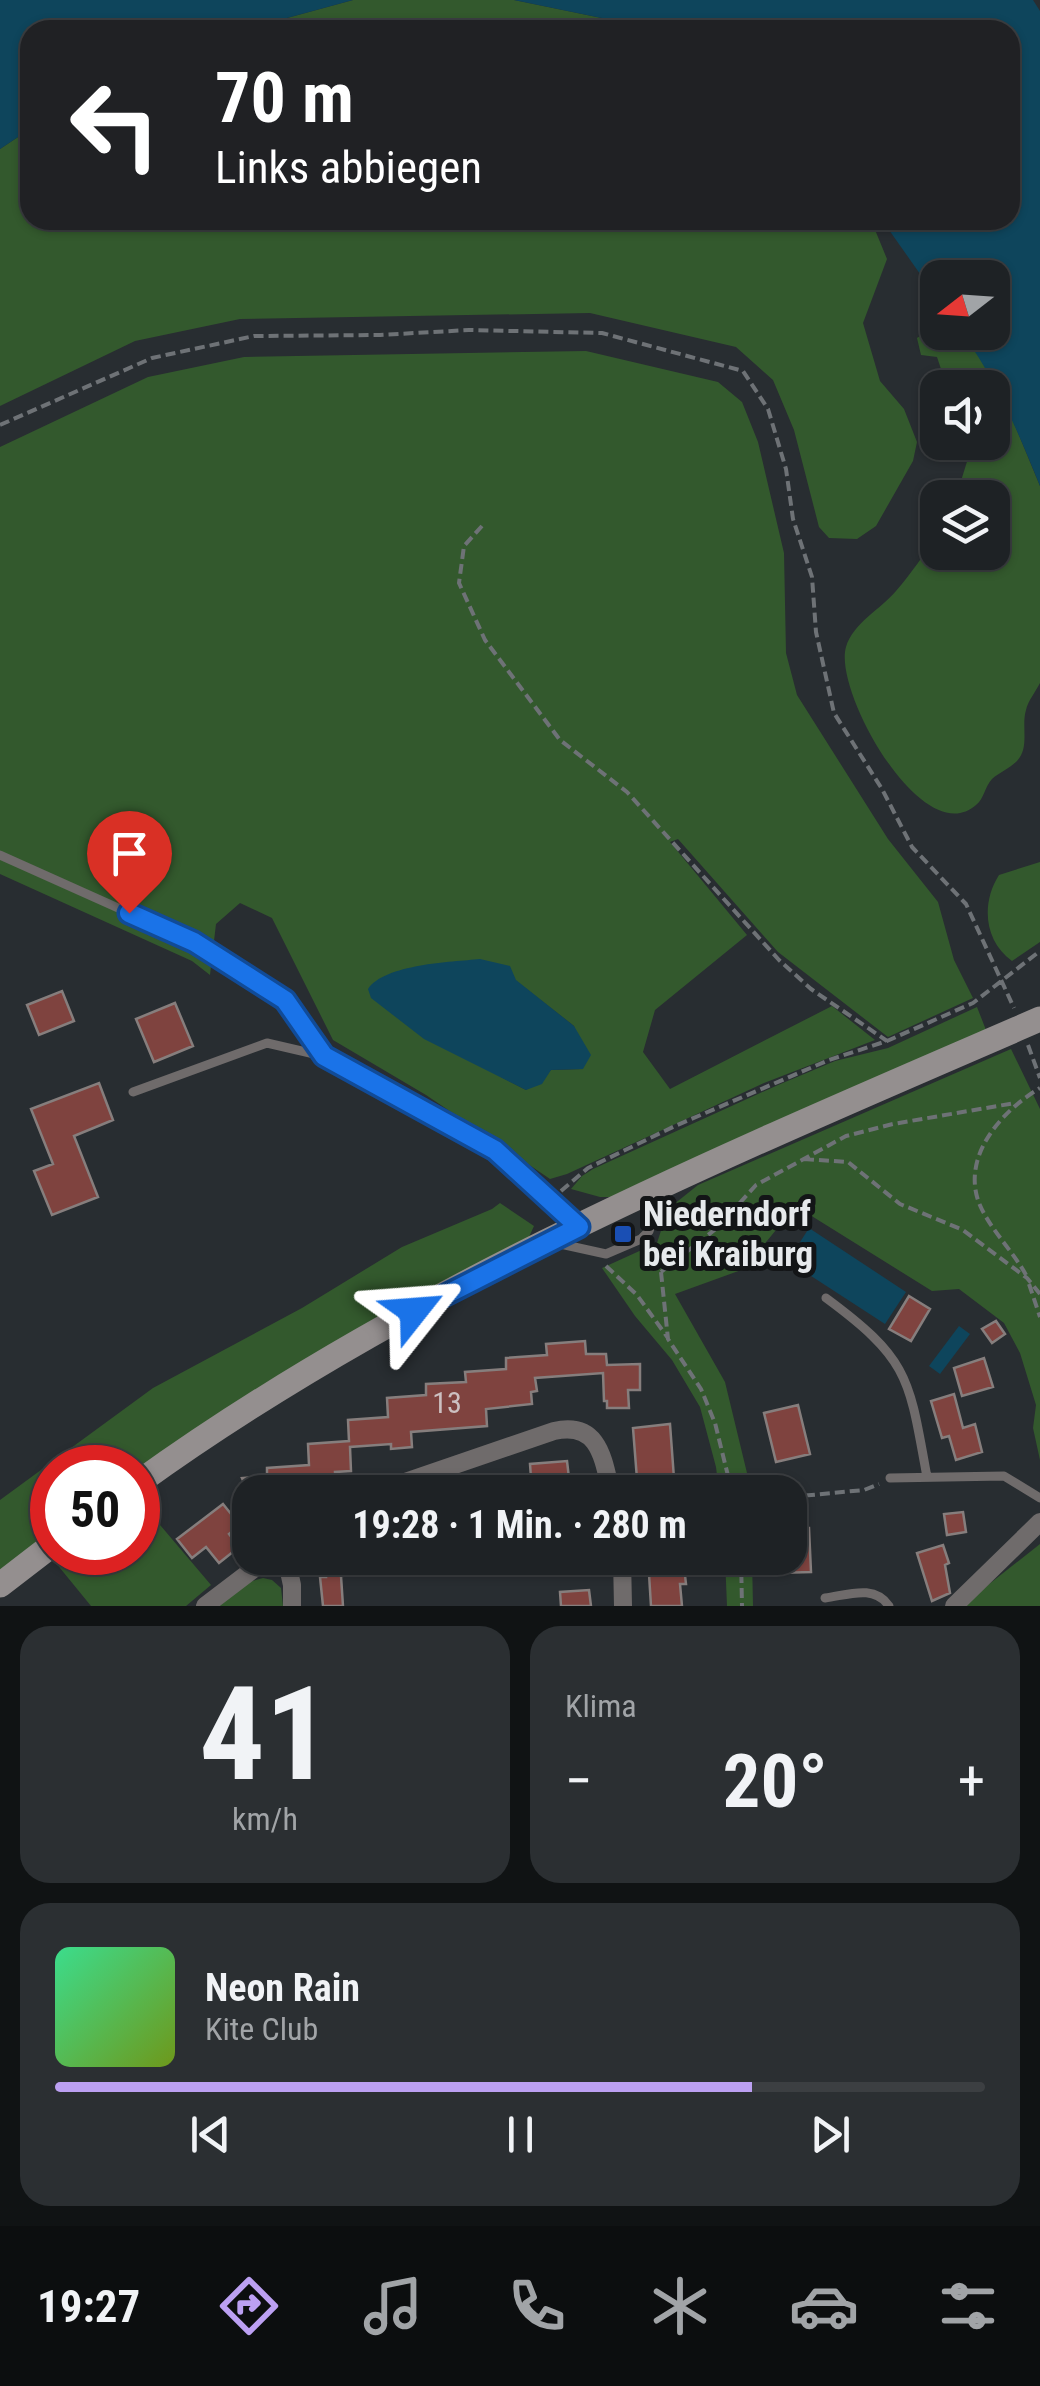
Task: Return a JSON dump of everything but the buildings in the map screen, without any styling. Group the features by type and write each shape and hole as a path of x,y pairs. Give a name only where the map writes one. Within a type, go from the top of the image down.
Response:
{"main road":[{"path":"160,1469 309,1372 414,1311 550,1241 1040,1019"},
{"path":"0,1586 30,1562"}],"street":[{"path":"425,1475 554,1430 571,1428 594,1440 605,1475"},
{"path":"954,1606 1040,1522"},
{"path":"205,1606 246,1575"},
{"path":"290,1575 292,1606"},
{"path":"622,1575 623,1606"}],"lane":[{"path":"0,854 194,942 285,1000 324,1056"},
{"path":"132,1092 267,1043 324,1056 495,1150 579,1227"},
{"path":"550,1241 606,1254 641,1239 649,1232 664,1187"},
{"path":"826,1298 870,1331 891,1353 906,1379 927,1477"},
{"path":"890,1478 1004,1476 1040,1498"},
{"path":"825,1598 868,1592 884,1598 889,1606"}],"path":[{"path":"0,425 152,358 254,336 469,330 602,333 742,371 768,409 786,469 793,519 812,577 816,632 834,713 882,788 912,847 966,904 1002,978"},
{"path":"482,526 464,546 459,583 485,640 560,740 627,792 779,960 811,989 887,1041"},
{"path":"554,1202 563,1186 588,1168 778,1081 973,1004 1040,951"},
{"path":"1040,1088 1016,1102 996,1123 976,1166 978,1200 1040,1294"},
{"path":"661,1272 717,1228 756,1185 846,1136 1016,1102"},
{"path":"804,1159 848,1162 900,1204 962,1230 1028,1278 1040,1318"},
{"path":"649,1232 661,1272 668,1339"},
{"path":"596,1254 636,1296 701,1389 715,1423 728,1475"},
{"path":"807,1495 864,1490 880,1484"},
{"path":"741,1575 742,1606"}],"green space":[{"path":"353,0 514,0 611,20 280,20"},
{"path":"20,136 20,230 875,230 887,259 863,323 880,381 904,409 917,442 913,461 876,526 857,539 829,538 819,527 794,430 773,380 736,347 590,313 240,319 135,341 0,406 0,149"},
{"path":"920,336 920,350 975,350 986,370 941,370 937,357 921,355 917,338"},
{"path":"586,351 718,382 742,402 758,442 784,553 786,653 797,695 888,839 938,902 954,960 973,998 888,1037 778,952 678,839 670,842 747,935 655,1010 643,1052 670,1089 832,1006 875,1040 764,1083 550,1179 426,1095 333,1040 272,918 240,903 216,924 210,975 192,961 0,874 0,447 148,377 244,357","holes":["515,980 574,1026 583,1069 551,1070 526,1090 501,1077"]},
{"path":"1010,414 1040,486 1040,683 1026,710 1021,755 992,779 976,805 955,814 931,806 908,787 886,760 853,697 846,647 861,623 896,591 920,560 920,570 1010,570 1010,480 961,480 968,460 1010,460"},
{"path":"1040,862 1040,942 1012,961 996,943 988,921 993,886 999,875"},
{"path":"977,1007 986,1030 617,1197 571,1189 593,1169 778,1085 835,1061 888,1048"},
{"path":"1011,1049 1040,1109 1040,1460 1033,1428 1036,1405 1020,1353 1004,1323 959,1289 932,1291 802,1210 790,1213 744,1269 675,1294 725,1382 747,1475 717,1475 700,1407 672,1360 602,1268 657,1243 668,1209 698,1185"},
{"path":"500,1203 534,1226 529,1237 160,1459 160,1445 75,1445 153,1388 302,1308 402,1247"},
{"path":"30,1478 30,1551 0,1574 0,1500"},
{"path":"160,1525 211,1585 186,1606 91,1606 66,1575 160,1575"},
{"path":"1040,1544 1040,1606 963,1606 969,1600"},
{"path":"726,1575 752,1575 753,1606 727,1606"},
{"path":"263,1578 281,1588 283,1606 219,1606 249,1582"}],"water":[{"path":"0,0 353,0 280,20 20,20 20,136 0,149"},
{"path":"514,0 1033,0 1040,11 1040,486 1010,416 1010,370 986,370 973,350 1010,350 1010,260 920,260 920,274 889,230 1020,230 1020,20 611,20"},
{"path":"480,959 510,966 516,980 574,1026 591,1055 583,1069 551,1070 542,1084 526,1090 424,1039 371,998 368,989 403,969"},
{"path":"809,1228 906,1292 885,1324 788,1261"},
{"path":"959,1326 970,1334 940,1374 929,1366"}],"place":[{"name":"Niederndorf bei Kraiburg","path":"623,1234"}],"route":[{"path":"129,913 194,942 285,1000 324,1056 495,1150 579,1227 414,1311"}]}
